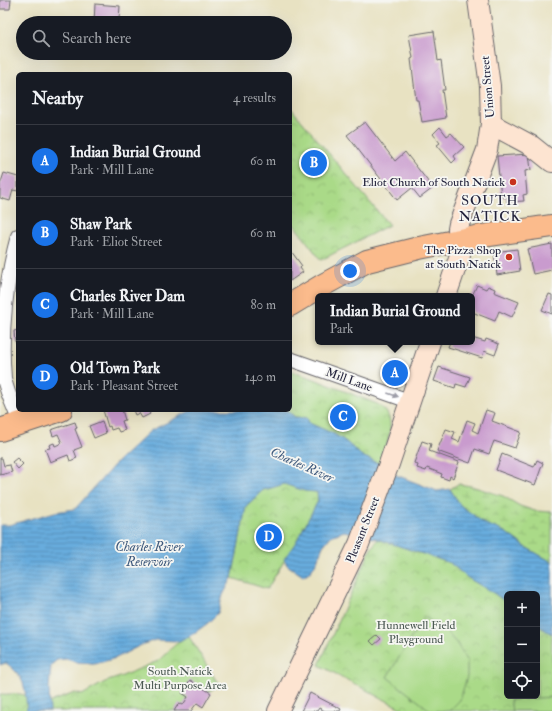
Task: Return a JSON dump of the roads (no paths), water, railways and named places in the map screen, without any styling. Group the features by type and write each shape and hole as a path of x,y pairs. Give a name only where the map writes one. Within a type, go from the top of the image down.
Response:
{"main road":[{"name":"Union Street","path":"459,240 459,224 487,150 491,124 490,86 478,0"},
{"path":"491,124 532,146 551,162"},
{"path":"292,305 323,285 368,261 459,240 552,226"},
{"path":"447,293 460,255 459,240"},
{"name":"Pleasant Street","path":"278,711 359,544 389,464 429,345"},
{"path":"0,430 55,412"}],"street":[{"path":"16,244 0,318 1,359 4,379 16,411"},
{"name":"Mill Lane","path":"292,360 409,401"},
{"path":"16,412 21,424"}],"water":[{"name":"Charles River Reservoir","path":"188,412 289,412 295,417 307,418 309,423 334,434 345,441 362,456 380,464 396,475 437,491 450,489 460,505 485,524 505,532 527,548 552,562 552,634 540,627 540,591 504,591 504,601 468,578 450,563 378,539 344,531 331,536 323,546 311,571 303,576 287,565 284,559 296,542 318,501 317,492 305,491 284,484 263,490 246,506 232,578 223,595 218,613 208,623 193,634 179,641 155,640 139,646 116,658 95,664 76,662 66,659 57,660 51,665 49,689 50,711 27,711 25,690 21,679 13,668 6,663 0,665 0,525 9,525 55,512 75,509 116,463 150,431"}],"place":[{"name":"Shaw Park","path":"314,163"},
{"name":"Eliot Church of South Natick","path":"513,182"},
{"name":"The Pizza Shop at South Natick","path":"509,257"},
{"name":"Indian Burial Ground","path":"395,373"},
{"name":"Charles River Dam","path":"343,417"},
{"name":"Old Town Park","path":"269,537"}],"district":[{"name":"SOUTH NATICK","path":"490,208"}],"water label":[{"name":"Charles River","path":"302,465"}],"park label":[{"name":"Hunnewell Field Playground","path":"416,632"},
{"name":"South Natick Multi Purpose Area","path":"180,678"}]}
